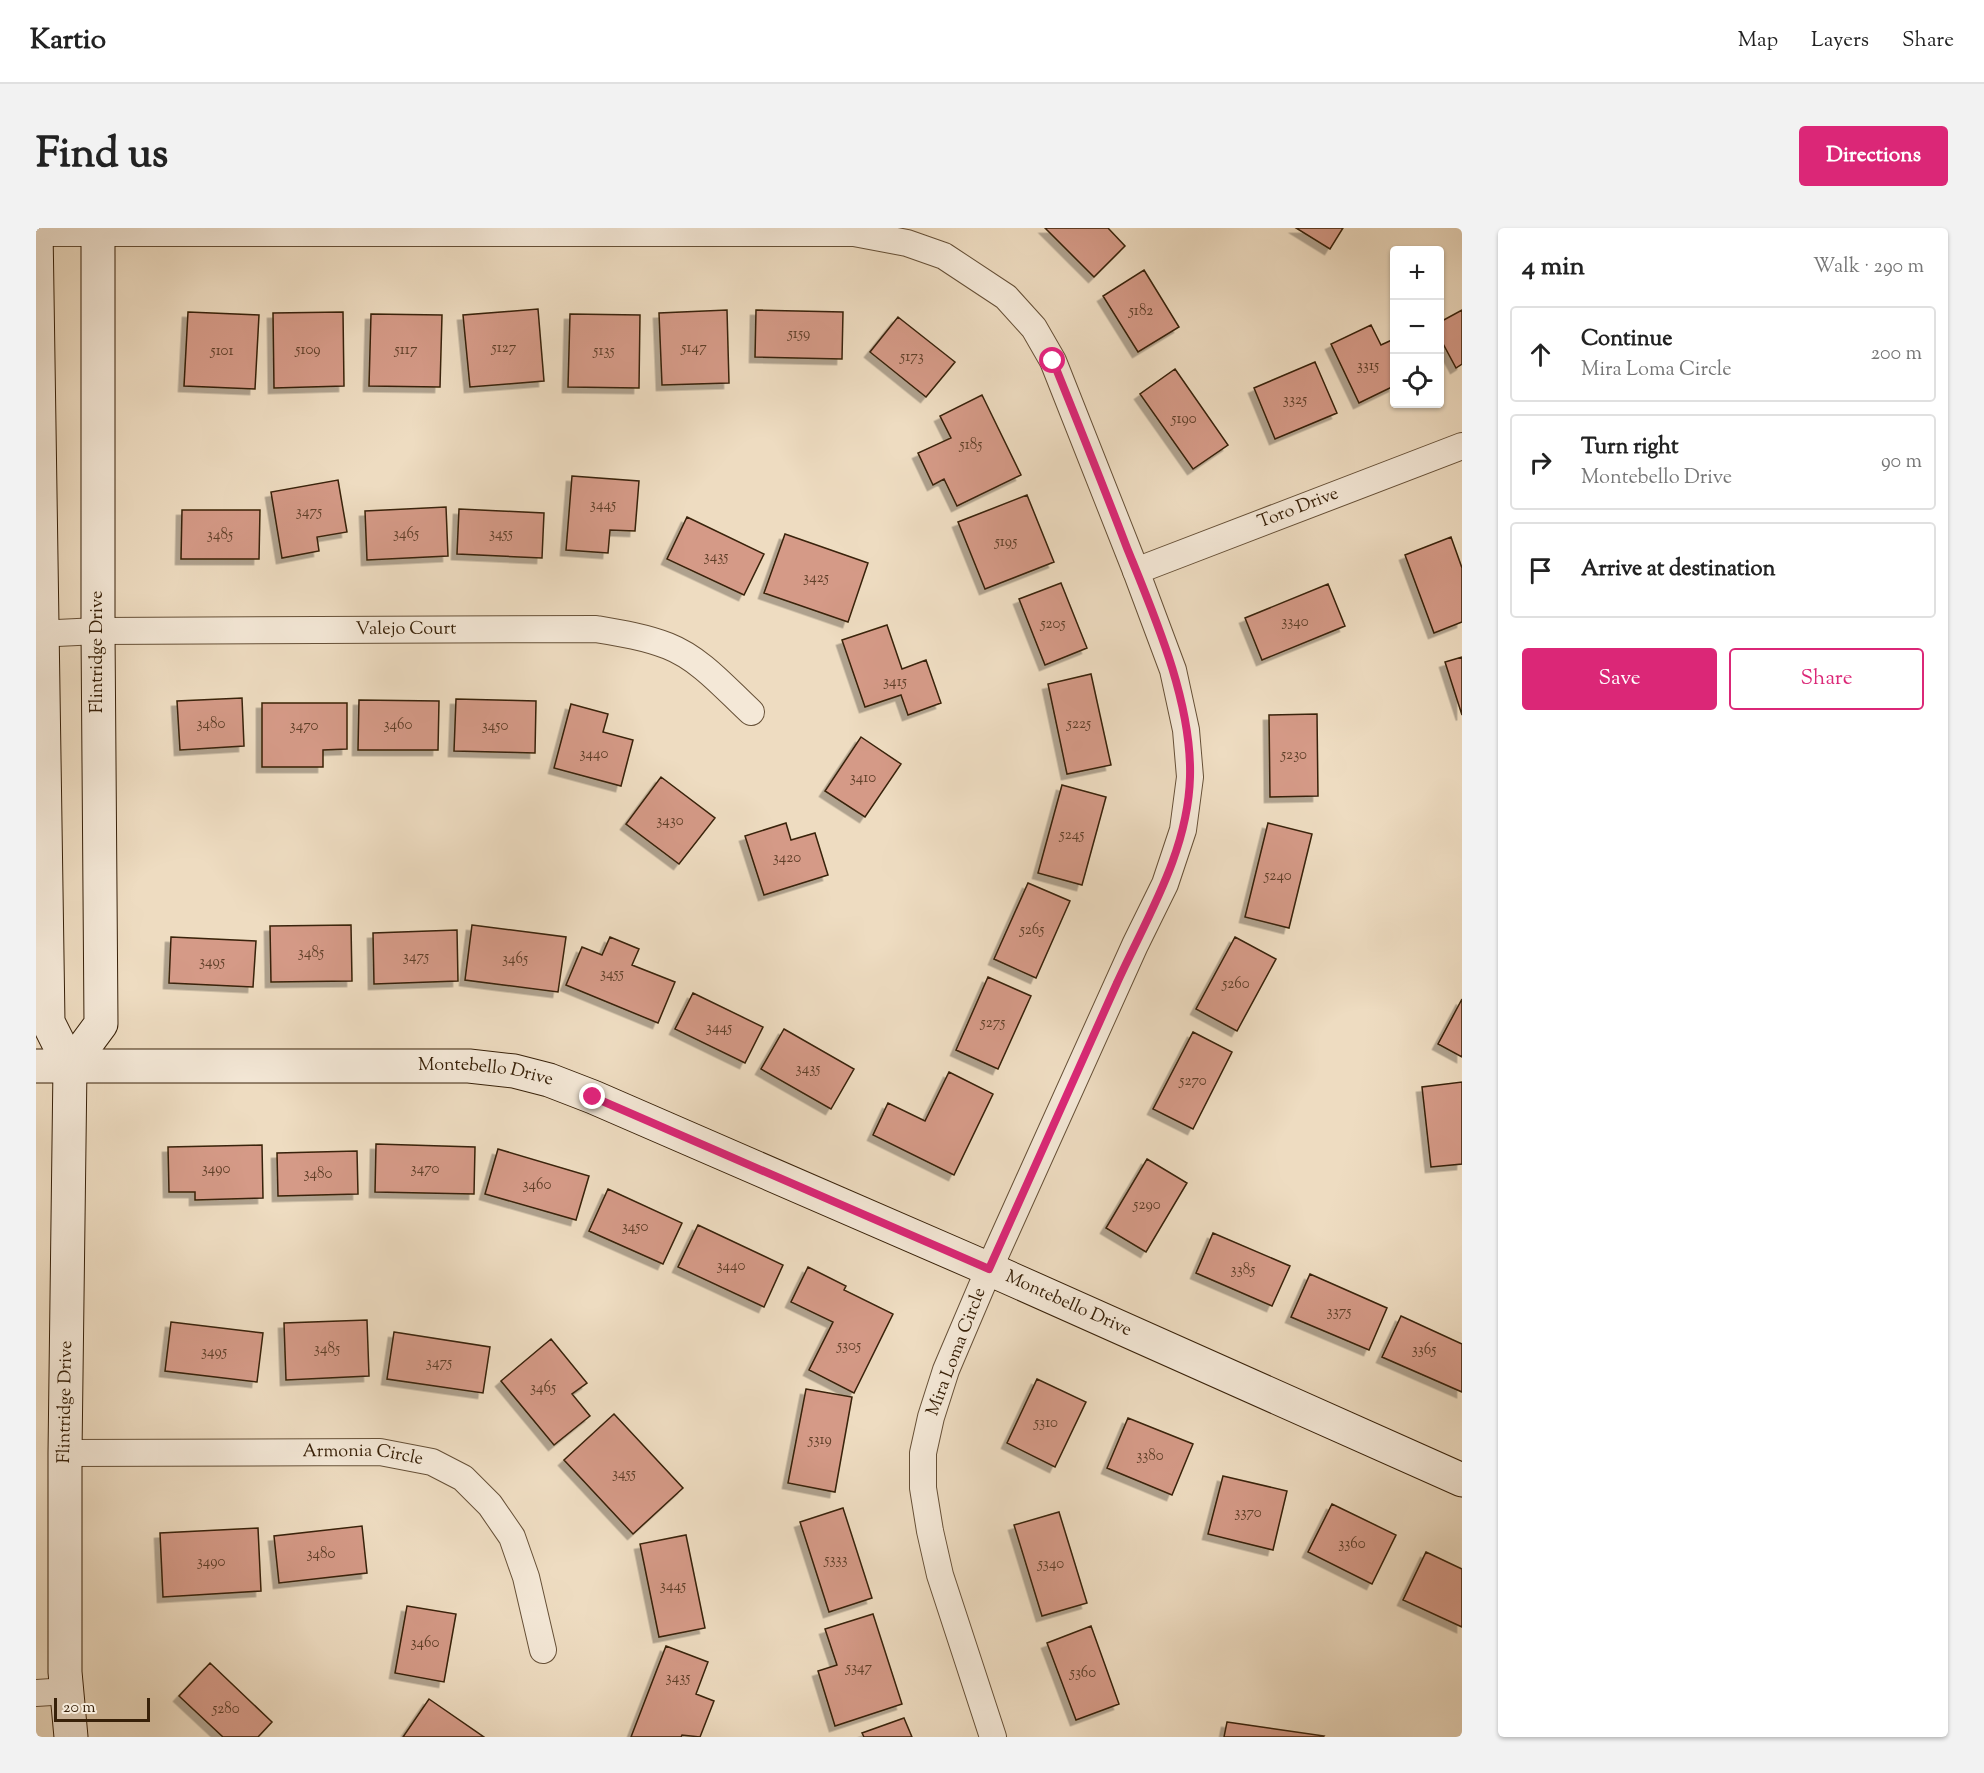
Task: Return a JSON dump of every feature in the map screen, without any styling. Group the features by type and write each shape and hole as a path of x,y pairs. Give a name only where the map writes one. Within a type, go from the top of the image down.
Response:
{"street":[{"name":"Flintridge Drive","path":"36,228 39,634 48,1022 69,1066 65,1453 66,1672 52,1692 71,1737"},
{"name":"Flintridge Drive","path":"69,1066 101,1024 98,231"},
{"name":"Mira Loma Circle","path":"36,233 98,231 854,233 907,243 944,256 1006,297 1034,328 1053,361 1173,670 1186,730 1190,777 1183,830 1165,884 1135,945 946,1370 931,1417 923,1453 923,1488 940,1575 993,1737"},
{"name":"Toro Drive","path":"1136,571 1462,446"},
{"name":"Valejo Court","path":"39,634 98,631 596,629 636,636 669,646 700,665 751,712"},
{"name":"Montebello Drive","path":"36,1066 457,1066 514,1071 549,1080 989,1269 1462,1480"},
{"name":"Armonia Circle","path":"65,1453 380,1452 432,1462 463,1478 490,1505 512,1537 526,1577 543,1650"}],"building":[{"path":"1045,228 1108,228 1125,246 1094,277"},
{"path":"1296,228 1343,228 1330,249"},
{"path":"1144,270 1179,327 1138,352 1103,296"},
{"path":"538,309 544,381 470,387 463,315"},
{"path":"727,310 729,383 662,385 659,313"},
{"path":"756,310 843,312 842,359 755,357"},
{"path":"1462,310 1462,364 1456,368 1444,346 1444,320"},
{"path":"188,312 259,315 255,389 184,386"},
{"path":"343,312 344,386 274,388 273,313"},
{"path":"371,314 442,315 440,387 369,386"},
{"path":"570,314 640,315 639,388 568,387"},
{"path":"898,317 955,362 926,397 870,352"},
{"path":"1371,325 1381,345 1390,341 1390,388 1359,403 1331,344"},
{"path":"1315,362 1337,413 1275,439 1254,388"},
{"path":"1175,369 1228,445 1193,469 1140,394"},
{"path":"982,395 1021,475 957,506 944,479 933,485 918,453 951,438 940,416"},
{"path":"572,476 639,481 635,531 610,530 608,553 566,550"},
{"path":"338,480 347,532 317,537 319,551 282,558 271,492"},
{"path":"1027,495 1054,562 985,589 958,522"},
{"path":"446,507 448,556 367,560 365,511"},
{"path":"459,509 544,513 542,558 457,554"},
{"path":"182,510 260,510 259,559 181,559"},
{"path":"687,517 764,554 744,595 667,559"},
{"path":"785,534 868,563 848,622 764,593"},
{"path":"1451,537 1462,568 1462,622 1434,633 1405,555"},
{"path":"1061,583 1087,648 1045,665 1019,599"},
{"path":"1328,584 1345,626 1262,660 1245,618"},
{"path":"887,625 902,669 926,660 941,703 908,715 901,695 865,707 842,640"},
{"path":"1462,657 1462,715 1445,662"},
{"path":"1091,674 1111,765 1067,774 1048,684"},
{"path":"242,698 244,746 180,750 177,701"},
{"path":"456,699 536,701 535,753 454,751"},
{"path":"359,700 439,701 438,750 358,750"},
{"path":"262,703 347,703 347,749 323,750 323,767 262,767"},
{"path":"571,704 608,714 603,732 633,740 621,786 554,768"},
{"path":"1317,714 1318,796 1270,797 1269,715"},
{"path":"861,737 901,764 865,817 825,791"},
{"path":"661,777 715,818 679,864 626,824"},
{"path":"1062,785 1106,797 1082,885 1038,873"},
{"path":"786,823 791,840 815,833 828,875 764,895 745,836"},
{"path":"1268,823 1312,834 1289,928 1245,917"},
{"path":"1028,883 1070,901 1036,978 994,959"},
{"path":"351,925 352,981 271,982 270,926"},
{"path":"472,925 566,937 558,992 465,980"},
{"path":"457,930 458,981 374,984 373,933"},
{"path":"171,937 256,941 253,987 169,983"},
{"path":"610,937 639,949 632,965 675,982 658,1023 566,985 582,947 602,955"},
{"path":"1235,937 1276,959 1237,1031 1196,1009"},
{"path":"988,977 1031,996 998,1069 956,1050"},
{"path":"693,993 763,1027 745,1063 675,1029"},
{"path":"1462,999 1462,1057 1438,1044"},
{"path":"784,1029 854,1069 831,1109 761,1069"},
{"path":"1193,1032 1232,1052 1193,1129 1153,1109"},
{"path":"949,1072 993,1094 954,1175 873,1135 888,1103 925,1121"},
{"path":"1462,1082 1462,1164 1431,1167 1422,1087"},
{"path":"376,1144 475,1147 474,1194 375,1192"},
{"path":"262,1145 263,1198 195,1200 195,1192 169,1192 168,1147"},
{"path":"498,1149 589,1176 576,1220 485,1194"},
{"path":"357,1151 358,1194 278,1196 277,1153"},
{"path":"1147,1159 1187,1183 1146,1252 1106,1228"},
{"path":"608,1189 682,1223 663,1264 589,1231"},
{"path":"698,1225 783,1265 764,1307 678,1267"},
{"path":"1213,1233 1290,1266 1272,1306 1196,1273"},
{"path":"808,1267 846,1286 844,1290 893,1314 854,1393 809,1370 833,1322 791,1302"},
{"path":"1310,1274 1387,1308 1369,1350 1291,1317"},
{"path":"1401,1316 1462,1344 1462,1392 1382,1357"},
{"path":"367,1320 369,1376 286,1380 284,1323"},
{"path":"171,1322 263,1333 257,1382 165,1371"},
{"path":"394,1332 490,1347 483,1393 387,1379"},
{"path":"551,1339 587,1383 572,1394 590,1416 554,1445 501,1381"},
{"path":"1037,1379 1086,1402 1055,1467 1007,1443"},
{"path":"806,1389 852,1397 835,1492 788,1483"},
{"path":"614,1414 683,1488 633,1534 564,1460"},
{"path":"1128,1418 1193,1444 1172,1495 1107,1468"},
{"path":"1223,1476 1287,1491 1273,1550 1208,1534"},
{"path":"1332,1504 1396,1535 1372,1584 1308,1552"},
{"path":"843,1508 872,1598 829,1612 800,1522"},
{"path":"1059,1512 1087,1603 1042,1616 1014,1525"},
{"path":"362,1526 367,1573 279,1583 274,1536"},
{"path":"258,1528 261,1591 163,1597 160,1533"},
{"path":"686,1535 705,1628 659,1637 640,1544"},
{"path":"1426,1552 1462,1569 1462,1627 1403,1600"},
{"path":"407,1606 456,1614 444,1682 395,1673"},
{"path":"873,1614 902,1704 835,1726 818,1671 837,1665 825,1629"},
{"path":"1091,1626 1119,1704 1076,1720 1047,1643"},
{"path":"666,1646 708,1662 696,1694 714,1701 700,1737 682,1735 681,1737 631,1737"},
{"path":"210,1663 272,1722 258,1737 223,1737 179,1696"},
{"path":"429,1699 484,1737 403,1737"},
{"path":"904,1718 912,1737 864,1737 862,1733"},
{"path":"1227,1722 1324,1736 1224,1737"}],"route":[{"path":"593,1097 989,1269 1135,945 1165,884 1183,830 1190,777 1186,730 1173,670 1053,361"}]}
